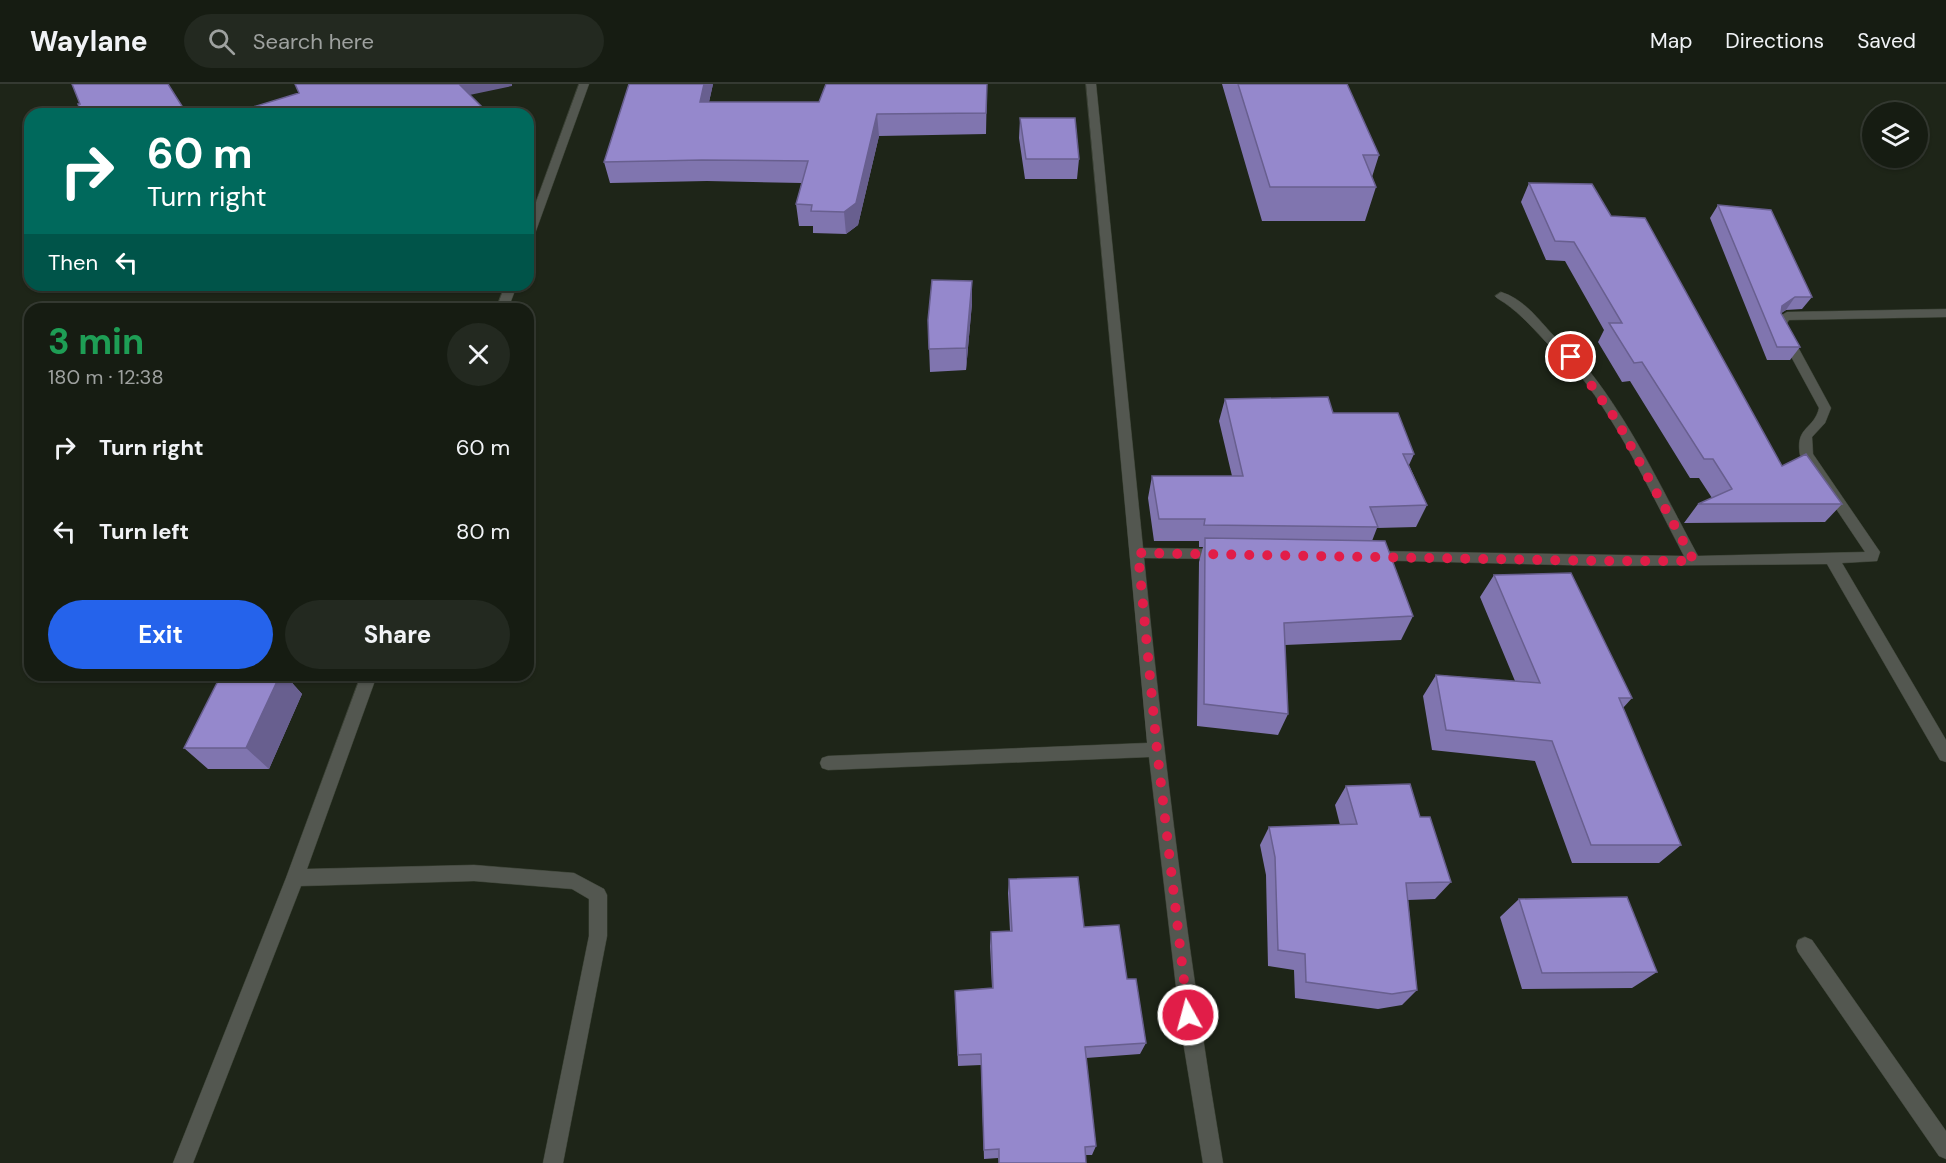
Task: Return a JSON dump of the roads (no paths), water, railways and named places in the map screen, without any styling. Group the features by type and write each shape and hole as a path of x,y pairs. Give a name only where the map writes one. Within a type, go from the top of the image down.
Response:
{"street":[{"path":"534,222 584,84"},
{"path":"1091,84 1112,266 1157,750 1190,1037 1213,1163"},
{"path":"1501,297 1530,314 1547,337 1571,357 1597,390 1617,421 1694,561"},
{"path":"1360,556 1603,561 1869,558 1874,555 1807,455 1803,442 1805,434 1825,414 1825,408 1780,325 1781,320 1787,316 1946,313"},
{"path":"1138,553 1231,554"},
{"path":"1832,559 1946,755"},
{"path":"183,1163 295,878 367,681"},
{"path":"828,763 1157,750"},
{"path":"295,878 474,873 574,881 598,895 598,936 553,1163"},
{"path":"1805,946 1946,1149"}]}
